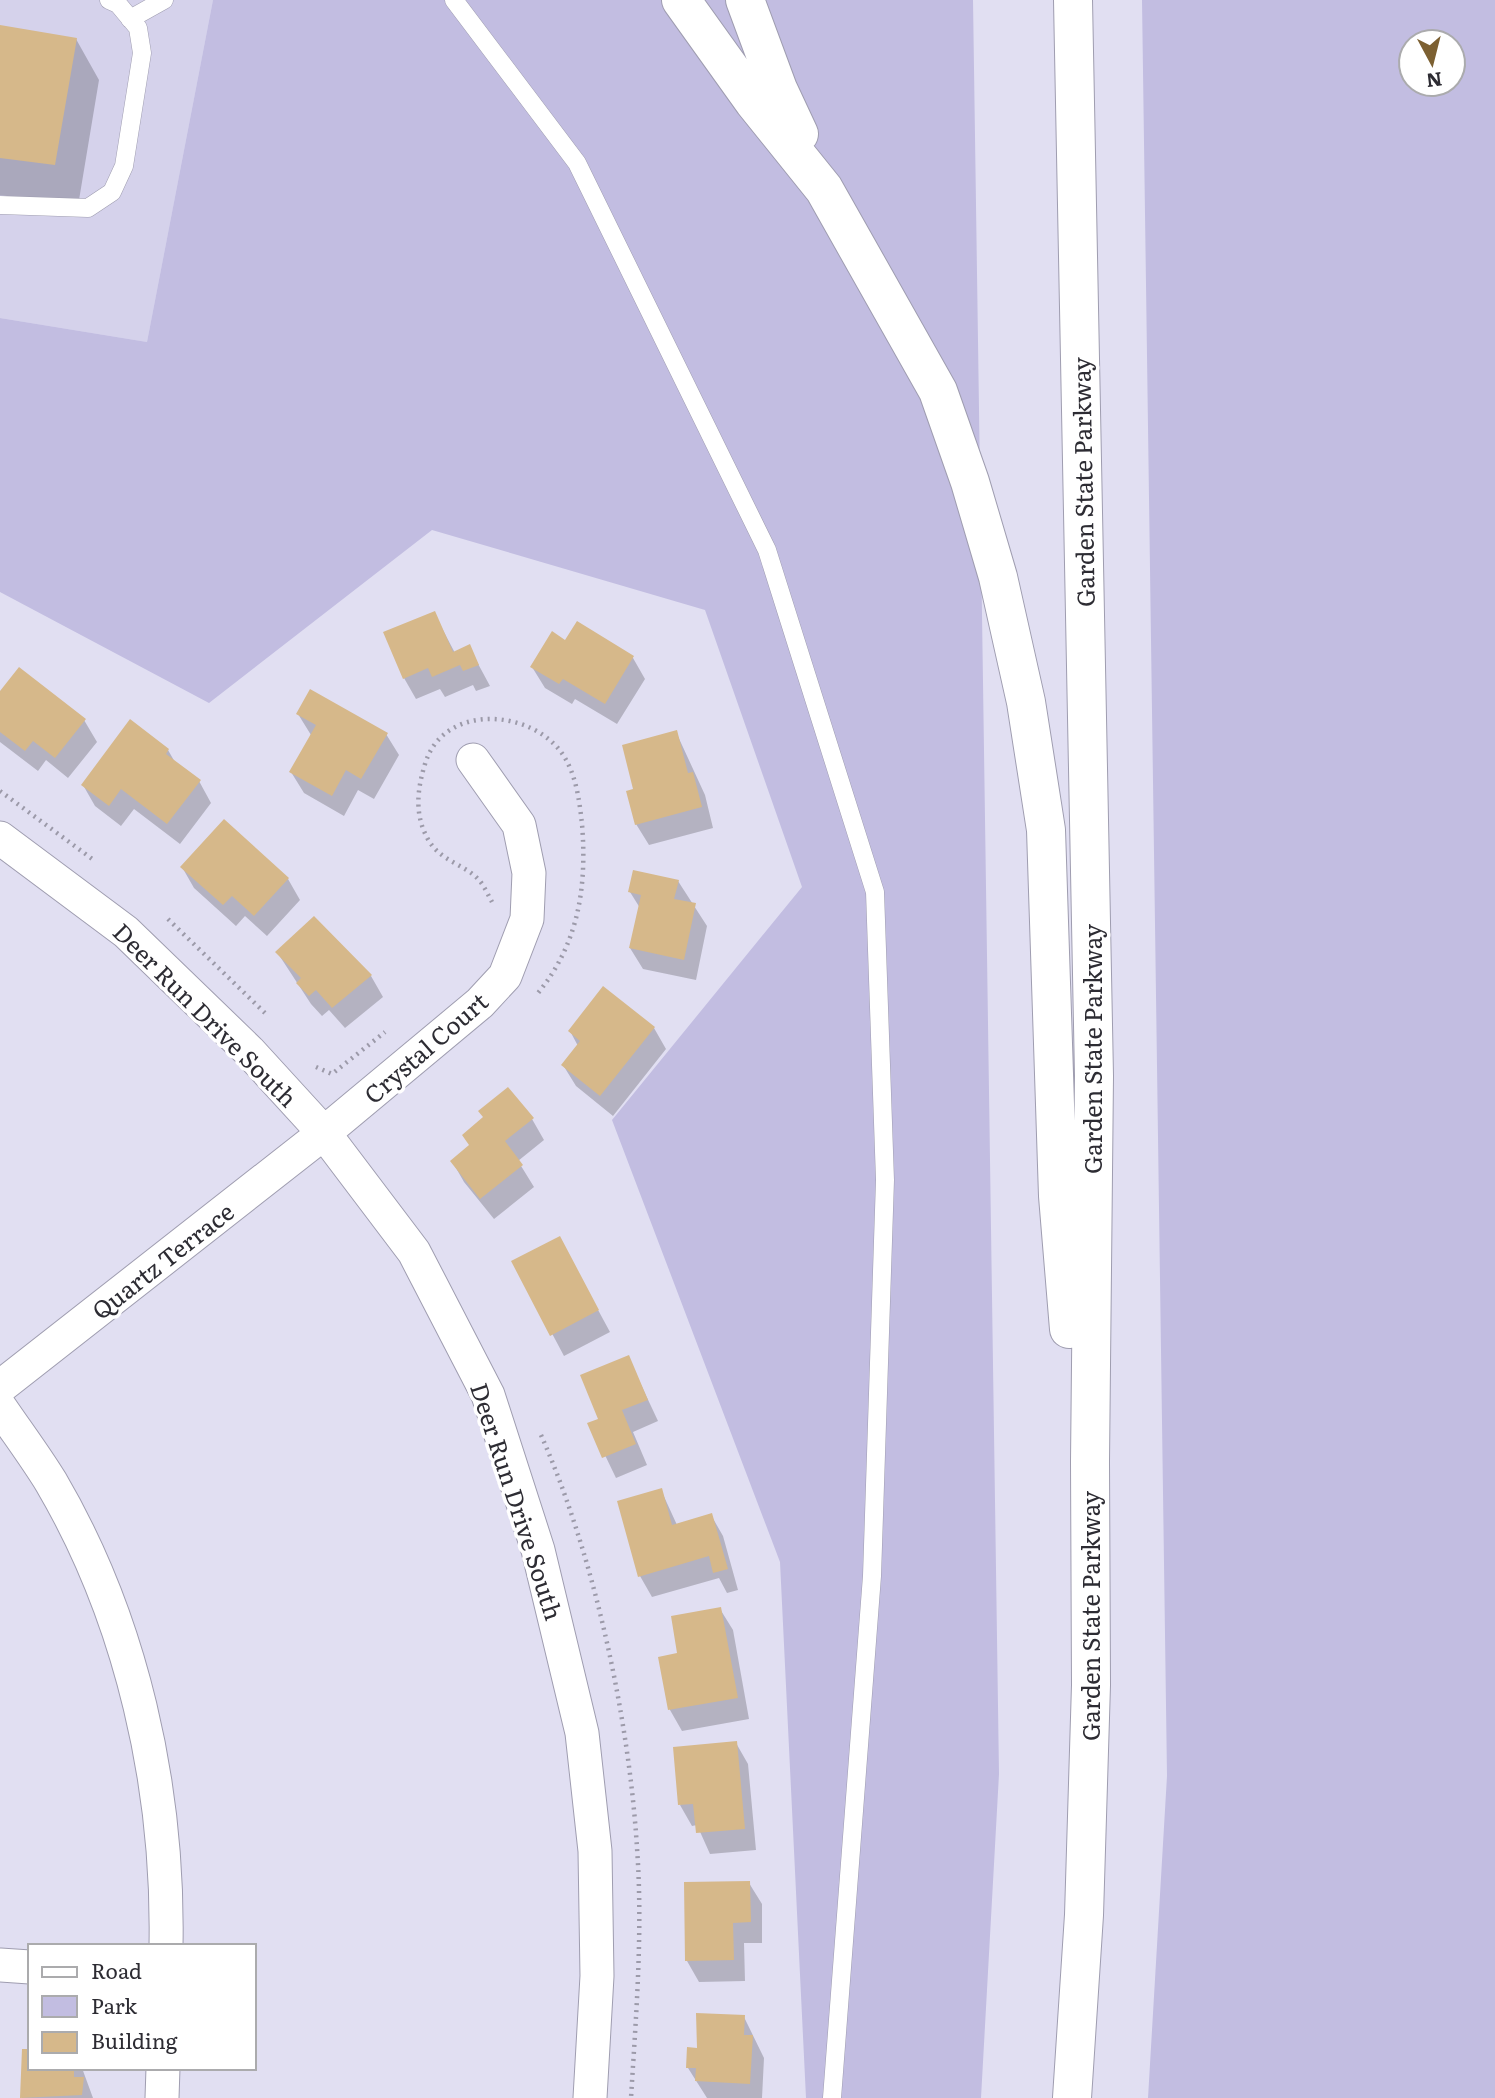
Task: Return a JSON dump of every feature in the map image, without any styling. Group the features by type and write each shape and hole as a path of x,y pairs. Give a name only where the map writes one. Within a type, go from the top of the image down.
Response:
{"highway":[{"path":"681,0 754,102 824,189"},
{"path":"745,0 778,89 824,189 938,391 970,482 998,577 1026,702 1046,830 1058,1196 1070,1338 1090,1462"},
{"name":"Garden State Parkway","path":"1072,2098 1083,1915 1091,1698 1090,1462 1094,1076 1073,0"}],"street":[{"name":"Crystal Court","path":"324,1133 480,1003 505,975 514,953 527,919 529,873 519,825 472,760"},
{"name":"Deer Run Drive South","path":"0,838 126,932 249,1051 324,1133 414,1252 488,1395 538,1550 582,1733 595,1851 597,1976 590,2098"},
{"name":"Quartz Terrace","path":"0,1387 324,1133"},
{"path":"0,1407 51,1482 93,1568 122,1642 139,1703 163,1841 166,1944"},
{"path":"0,1965 28,1967"},
{"path":"162,2098 163,2070"}],"lane":[{"path":"0,205 88,208 112,192 124,166 142,53 138,28 118,4 109,0"},
{"path":"130,19 164,0"},
{"path":"454,0 577,163 767,550 875,892 885,1180 872,1576 832,2098"}],"path":[{"path":"492,914 492,901 478,878 451,863 429,841 417,807 418,789 428,756 449,727 475,720 498,719 538,730 556,746 569,764 580,801 585,861 581,903 560,961 536,997"},
{"path":"0,791 97,862"},
{"path":"167,918 273,1021"},
{"path":"311,1061 320,1071 332,1074 394,1025"},
{"path":"539,1431 572,1514 596,1604 631,1790 637,1850 638,1924 631,2098"}],"shaded area":[{"path":"0,0 213,0 147,342 0,318"}],"green space":[{"path":"213,0 973,0 999,1774 981,2098 806,2098 780,1562 612,1120 802,887 705,610 432,530 209,703 0,592 0,318 147,342"},
{"path":"1142,0 1495,0 1495,2098 1148,2098 1167,1776"}],"building":[{"path":"0,25 77,38 55,165 0,158"},
{"path":"435,611 453,652 470,644 479,665 463,671 460,665 432,677 428,668 403,679 383,632"},
{"path":"577,621 634,656 605,704 563,679 559,684 530,667 552,631 565,640"},
{"path":"19,667 86,719 55,758 33,741 25,751 0,732 0,691"},
{"path":"310,689 388,733 361,779 346,770 332,796 289,772 316,725 296,714"},
{"path":"130,719 169,749 166,754 201,780 167,824 121,789 109,806 81,785"},
{"path":"677,730 688,773 693,772 702,807 635,825 626,791 633,789 622,745"},
{"path":"224,819 289,878 254,916 232,896 223,905 180,867"},
{"path":"633,870 679,880 674,899 696,903 684,960 629,948 641,895 628,892"},
{"path":"314,916 372,975 332,1008 316,990 309,996 296,983 301,978 275,952"},
{"path":"603,986 655,1027 600,1096 561,1065 580,1041 568,1031"},
{"path":"508,1087 534,1118 505,1141 523,1165 480,1199 450,1161 469,1145 462,1135 483,1117 478,1111"},
{"path":"560,1236 599,1310 550,1336 511,1261"},
{"path":"629,1355 648,1400 622,1410 636,1444 602,1458 587,1423 598,1419 580,1375"},
{"path":"662,1488 672,1525 712,1513 728,1569 713,1573 709,1556 638,1577 617,1501"},
{"path":"721,1607 738,1698 668,1710 658,1657 677,1653 671,1616"},
{"path":"737,1741 745,1829 696,1833 693,1804 678,1805 673,1747"},
{"path":"750,1881 751,1922 733,1923 734,1960 685,1961 684,1882"},
{"path":"696,2013 745,2015 744,2035 753,2035 750,2084 695,2081 696,2068 686,2068 687,2047 697,2048"},
{"path":"22,2049 28,2049 28,2070 74,2070 74,2077 84,2077 82,2095 20,2098"}]}
